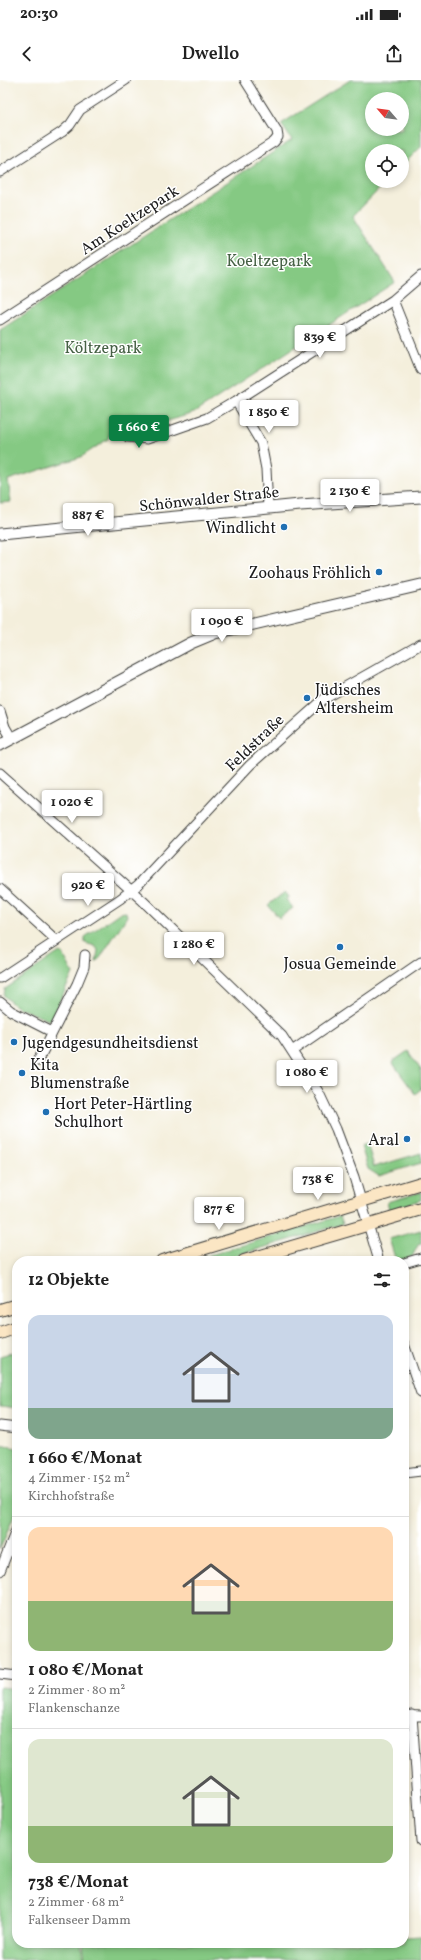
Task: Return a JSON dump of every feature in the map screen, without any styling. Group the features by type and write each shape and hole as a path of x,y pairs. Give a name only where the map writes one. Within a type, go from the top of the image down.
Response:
{"main road":[{"path":"179,1256 421,1183"},
{"path":"261,1256 421,1210"},
{"path":"0,1310 12,1306"},
{"path":"0,1332 12,1329"}],"street":[{"path":"0,172 62,132 70,125 80,110 126,80"},
{"name":"Am Koeltzepark","path":"0,320 274,142 278,137 277,131 245,80"},
{"path":"128,438 147,439 177,430 207,418 393,300 421,276"},
{"path":"393,300 421,370"},
{"path":"236,401 261,443 266,469 268,508"},
{"name":"Schönwalder Straße","path":"0,534 268,508 421,497"},
{"path":"0,745 208,635 421,585"},
{"name":"Feldstraße","path":"0,978 131,891 250,765 324,699 421,644"},
{"path":"0,711 5,728 12,739"},
{"path":"0,773 131,891 272,1026 292,1051 319,1093 336,1129 361,1201 377,1256"},
{"path":"0,889 56,940"},
{"path":"38,1061 77,984 84,967 84,955"},
{"path":"292,1051 421,962"},
{"path":"0,1002 11,1011 52,1032"},
{"path":"409,1262 421,1258"},
{"path":"409,1358 421,1393"},
{"path":"0,1426 12,1427"},
{"path":"409,1472 421,1471"},
{"path":"0,1571 12,1541"},
{"path":"0,1674 12,1675"},
{"path":"412,1715 421,1841"}],"green space":[{"name":"Koeltzepark","path":"350,80 421,80 421,147 409,159 409,144 365,144 365,188 380,188 353,216 395,282 194,413 145,428 132,422 122,421 114,426 108,439 81,457 8,480 11,502 0,503 0,330 292,140 281,124"},
{"path":"285,892 289,897 286,899 293,908 279,918 268,905"},
{"path":"126,912 127,916 124,921 96,962 98,950 95,946 85,943 85,937 119,913"},
{"path":"58,953 63,954 73,973 52,1019 48,1020 15,1006 4,996 5,989"},
{"path":"408,1051 421,1070 421,1089 415,1094 392,1062"},
{"path":"365,1144 368,1146 374,1167 421,1153 421,1163 379,1176 368,1169 361,1146"},
{"path":"421,1192 421,1200 389,1210 387,1202"},
{"path":"340,1216 343,1224 235,1256 207,1256"},
{"path":"421,1230 421,1244 418,1245 412,1257 394,1256 389,1239"},
{"path":"12,1352 12,1407 0,1406 0,1356"},
{"path":"0,1445 12,1447 12,1521 0,1549"},
{"path":"0,1687 12,1688 12,1948 82,1948 84,1960 0,1960"},
{"path":"421,1936 421,1960 85,1960 84,1948 409,1948 409,1937"}],"place":[{"name":"Windlicht","path":"284,527"},
{"name":"Zoohaus Fröhlich","path":"379,572"},
{"name":"Jüdisches Altersheim","path":"307,698"},
{"name":"Josua Gemeinde","path":"340,947"},
{"name":"Jugendgesundheitsdienst","path":"14,1042"},
{"name":"Kita Blumenstraße","path":"22,1073"},
{"name":"Hort Peter-Härtling Schulhort","path":"46,1112"},
{"name":"Aral","path":"407,1139"}],"park label":[{"name":"Költzepark","path":"103,347"}]}
